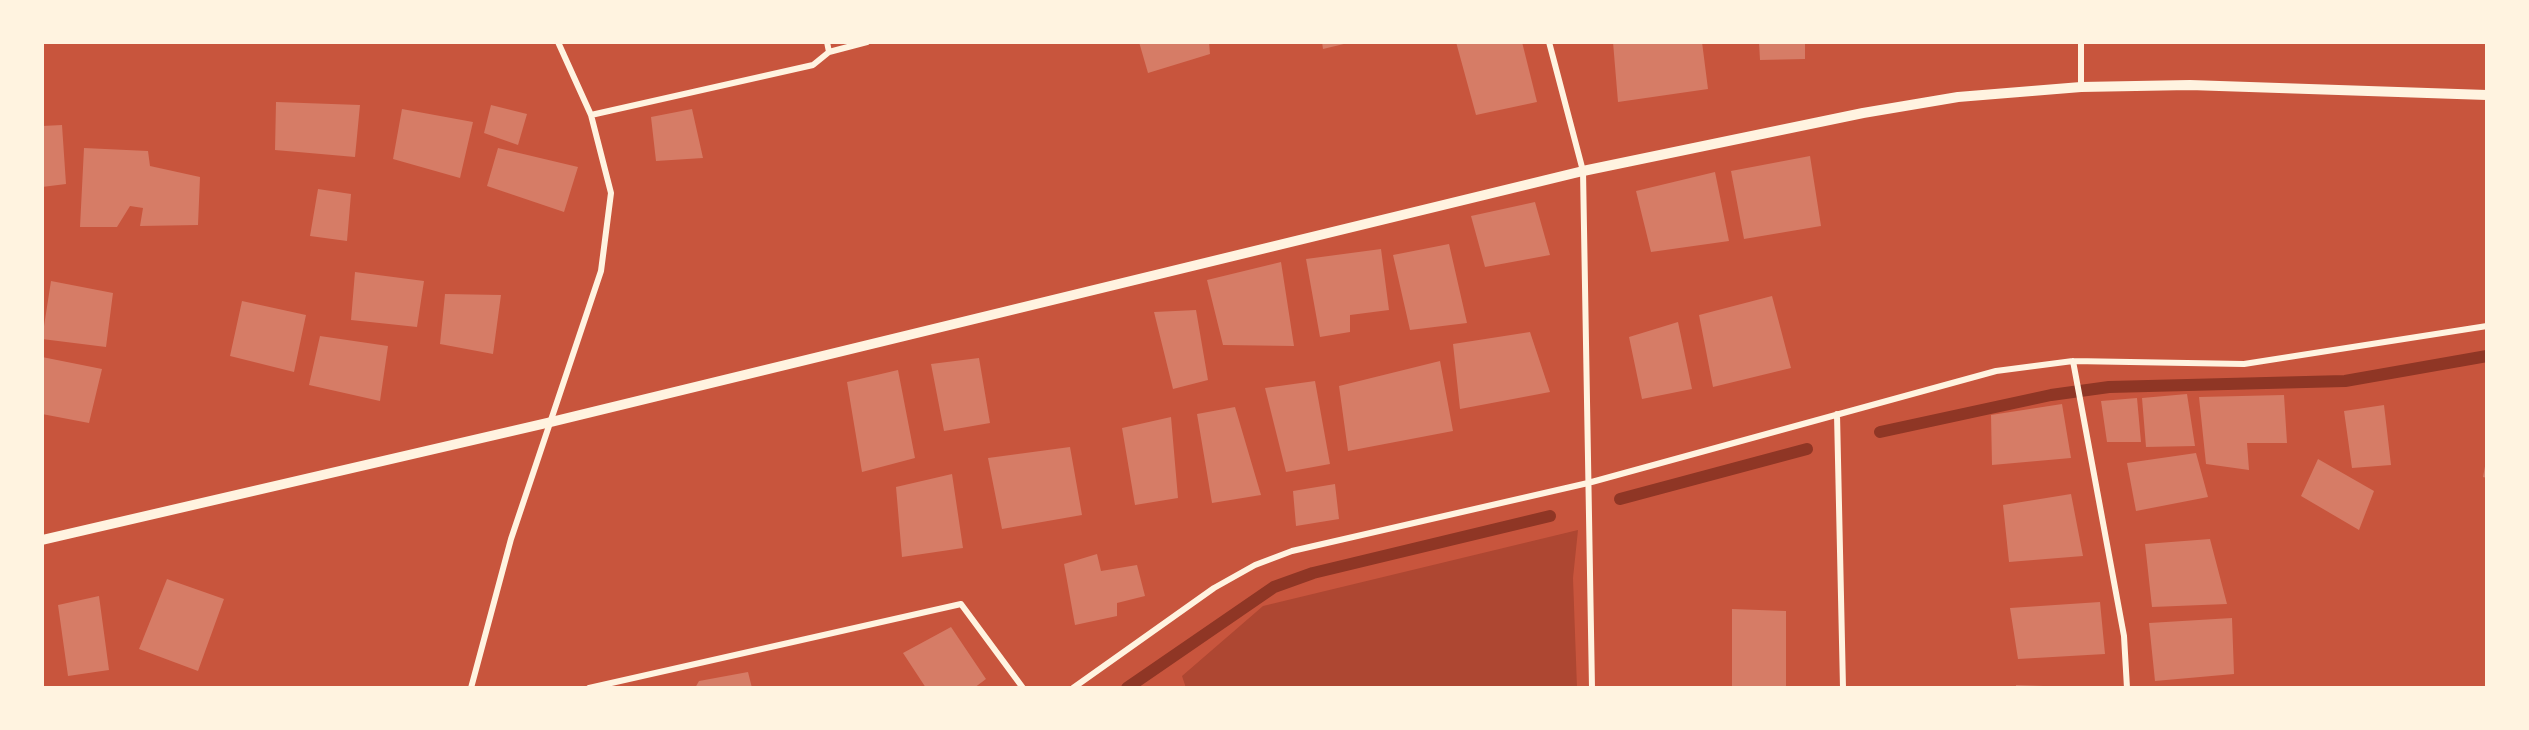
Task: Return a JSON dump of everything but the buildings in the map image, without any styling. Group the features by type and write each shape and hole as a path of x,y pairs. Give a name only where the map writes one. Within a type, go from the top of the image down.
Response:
{"street":[{"path":"471,688 511,539 601,271 611,193 591,115 558,42"},
{"path":"827,42 829,52"},
{"path":"591,115 813,65 829,52 867,42"},
{"path":"1549,42 1583,171 1592,688"},
{"path":"2081,42 2081,87"},
{"path":"42,540 551,422 1583,171 1863,113 1958,97 2081,87 2190,85 2487,95"},
{"path":"1073,688 1214,588 1255,565 1292,551 1588,483 1996,371 2073,362 2244,364 2487,326"},
{"path":"2073,362 2124,636 2127,688"},
{"path":"1837,414 1843,688"},
{"path":"589,688 961,604 1023,688"}],"shaded area":[{"path":"1578,530 1573,578 1577,688 1186,688 1182,676 1263,606"}],"waterway":[{"path":"1880,432 2051,395 2109,387 2345,381 2487,356"},
{"path":"1620,499 1807,449"},
{"path":"1127,688 1274,587 1313,573 1550,516"}]}
